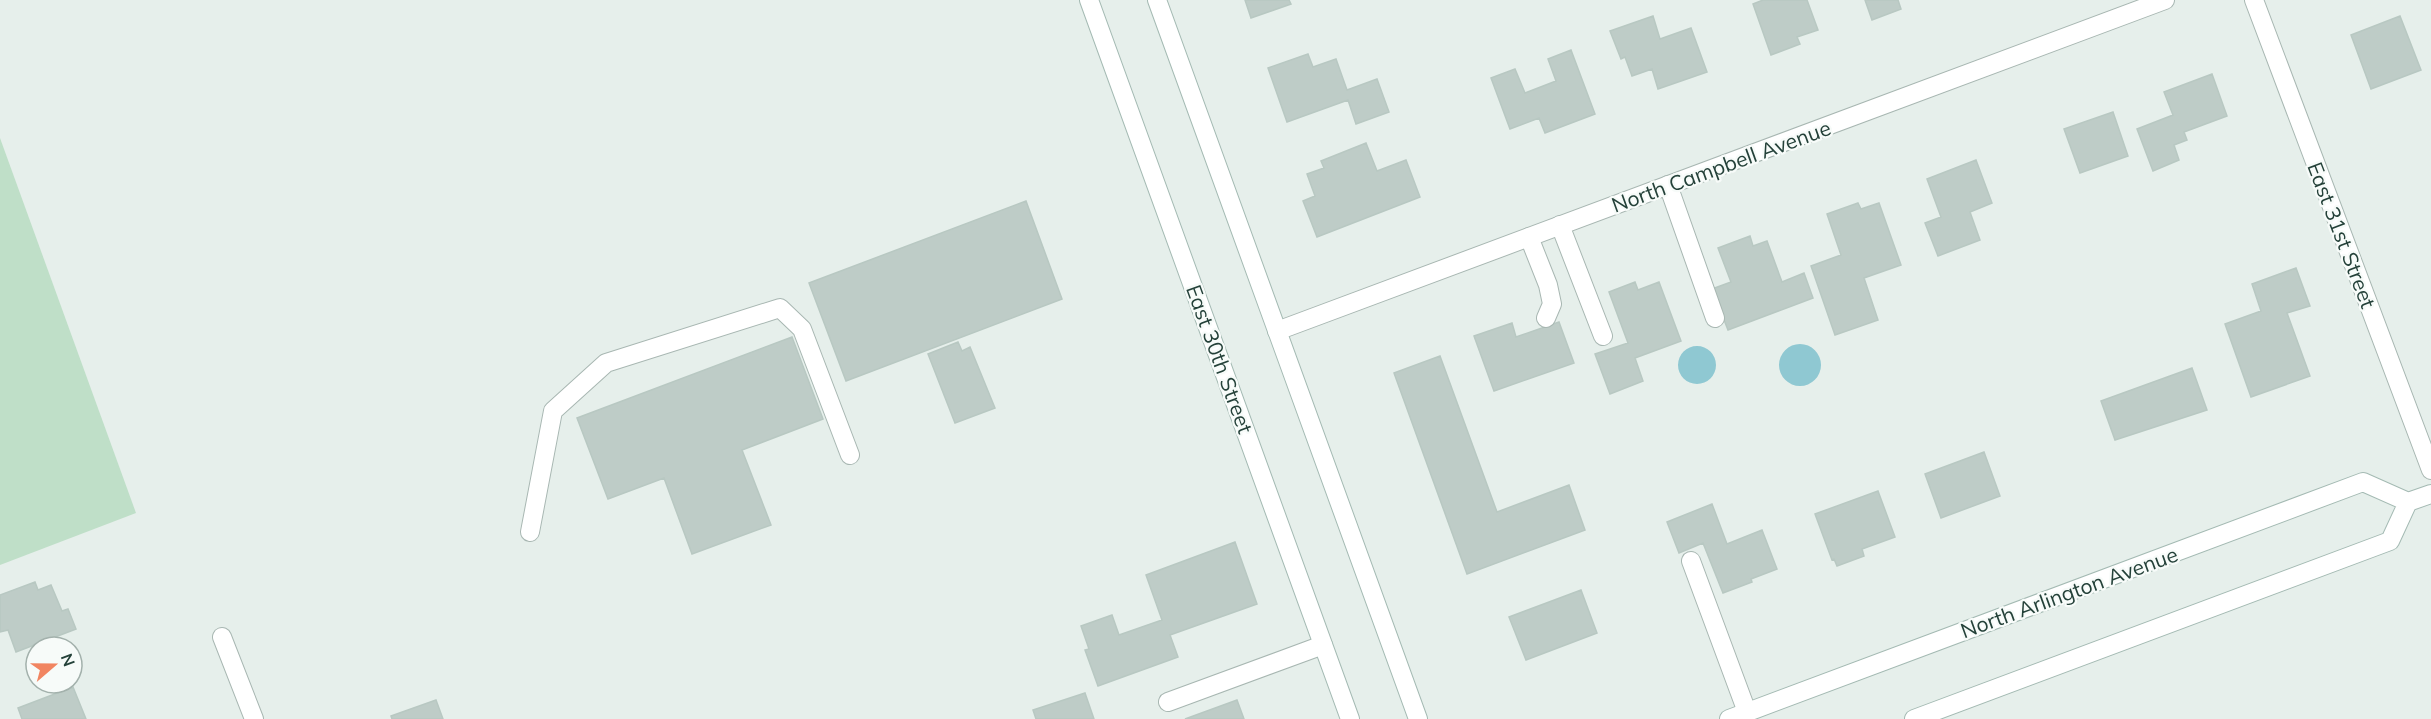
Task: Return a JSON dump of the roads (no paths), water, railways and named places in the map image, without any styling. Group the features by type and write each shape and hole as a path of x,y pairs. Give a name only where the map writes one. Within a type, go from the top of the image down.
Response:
{"main road":[{"name":"East 30th Street","path":"1089,0 1350,719"},
{"path":"1157,0 1418,719"},
{"name":"North Campbell Avenue","path":"1277,331 2164,0"},
{"name":"East 31st Street","path":"2254,0 2431,470"},
{"path":"1668,185 1715,318"},
{"path":"1560,225 1603,336"},
{"path":"1529,237 1548,285 1552,304 1546,318"},
{"path":"530,532 553,411 606,363 780,308 802,329 850,455"},
{"name":"North Arlington Avenue","path":"1729,719 2363,482 2408,502"},
{"path":"1914,719 2390,541 2408,502 2431,494"},
{"path":"1691,561 1746,712"},
{"path":"222,638 254,719"},
{"path":"1168,702 1323,645"}],"water":[{"path":"1800,344 1808,345 1815,350 1820,357 1820,373 1815,380 1808,385 1800,386 1792,385 1785,380 1780,373 1779,365 1780,357 1785,350 1792,345"},
{"path":"1697,346 1710,352 1716,365 1710,378 1697,384 1684,378 1678,365 1684,352"}]}
